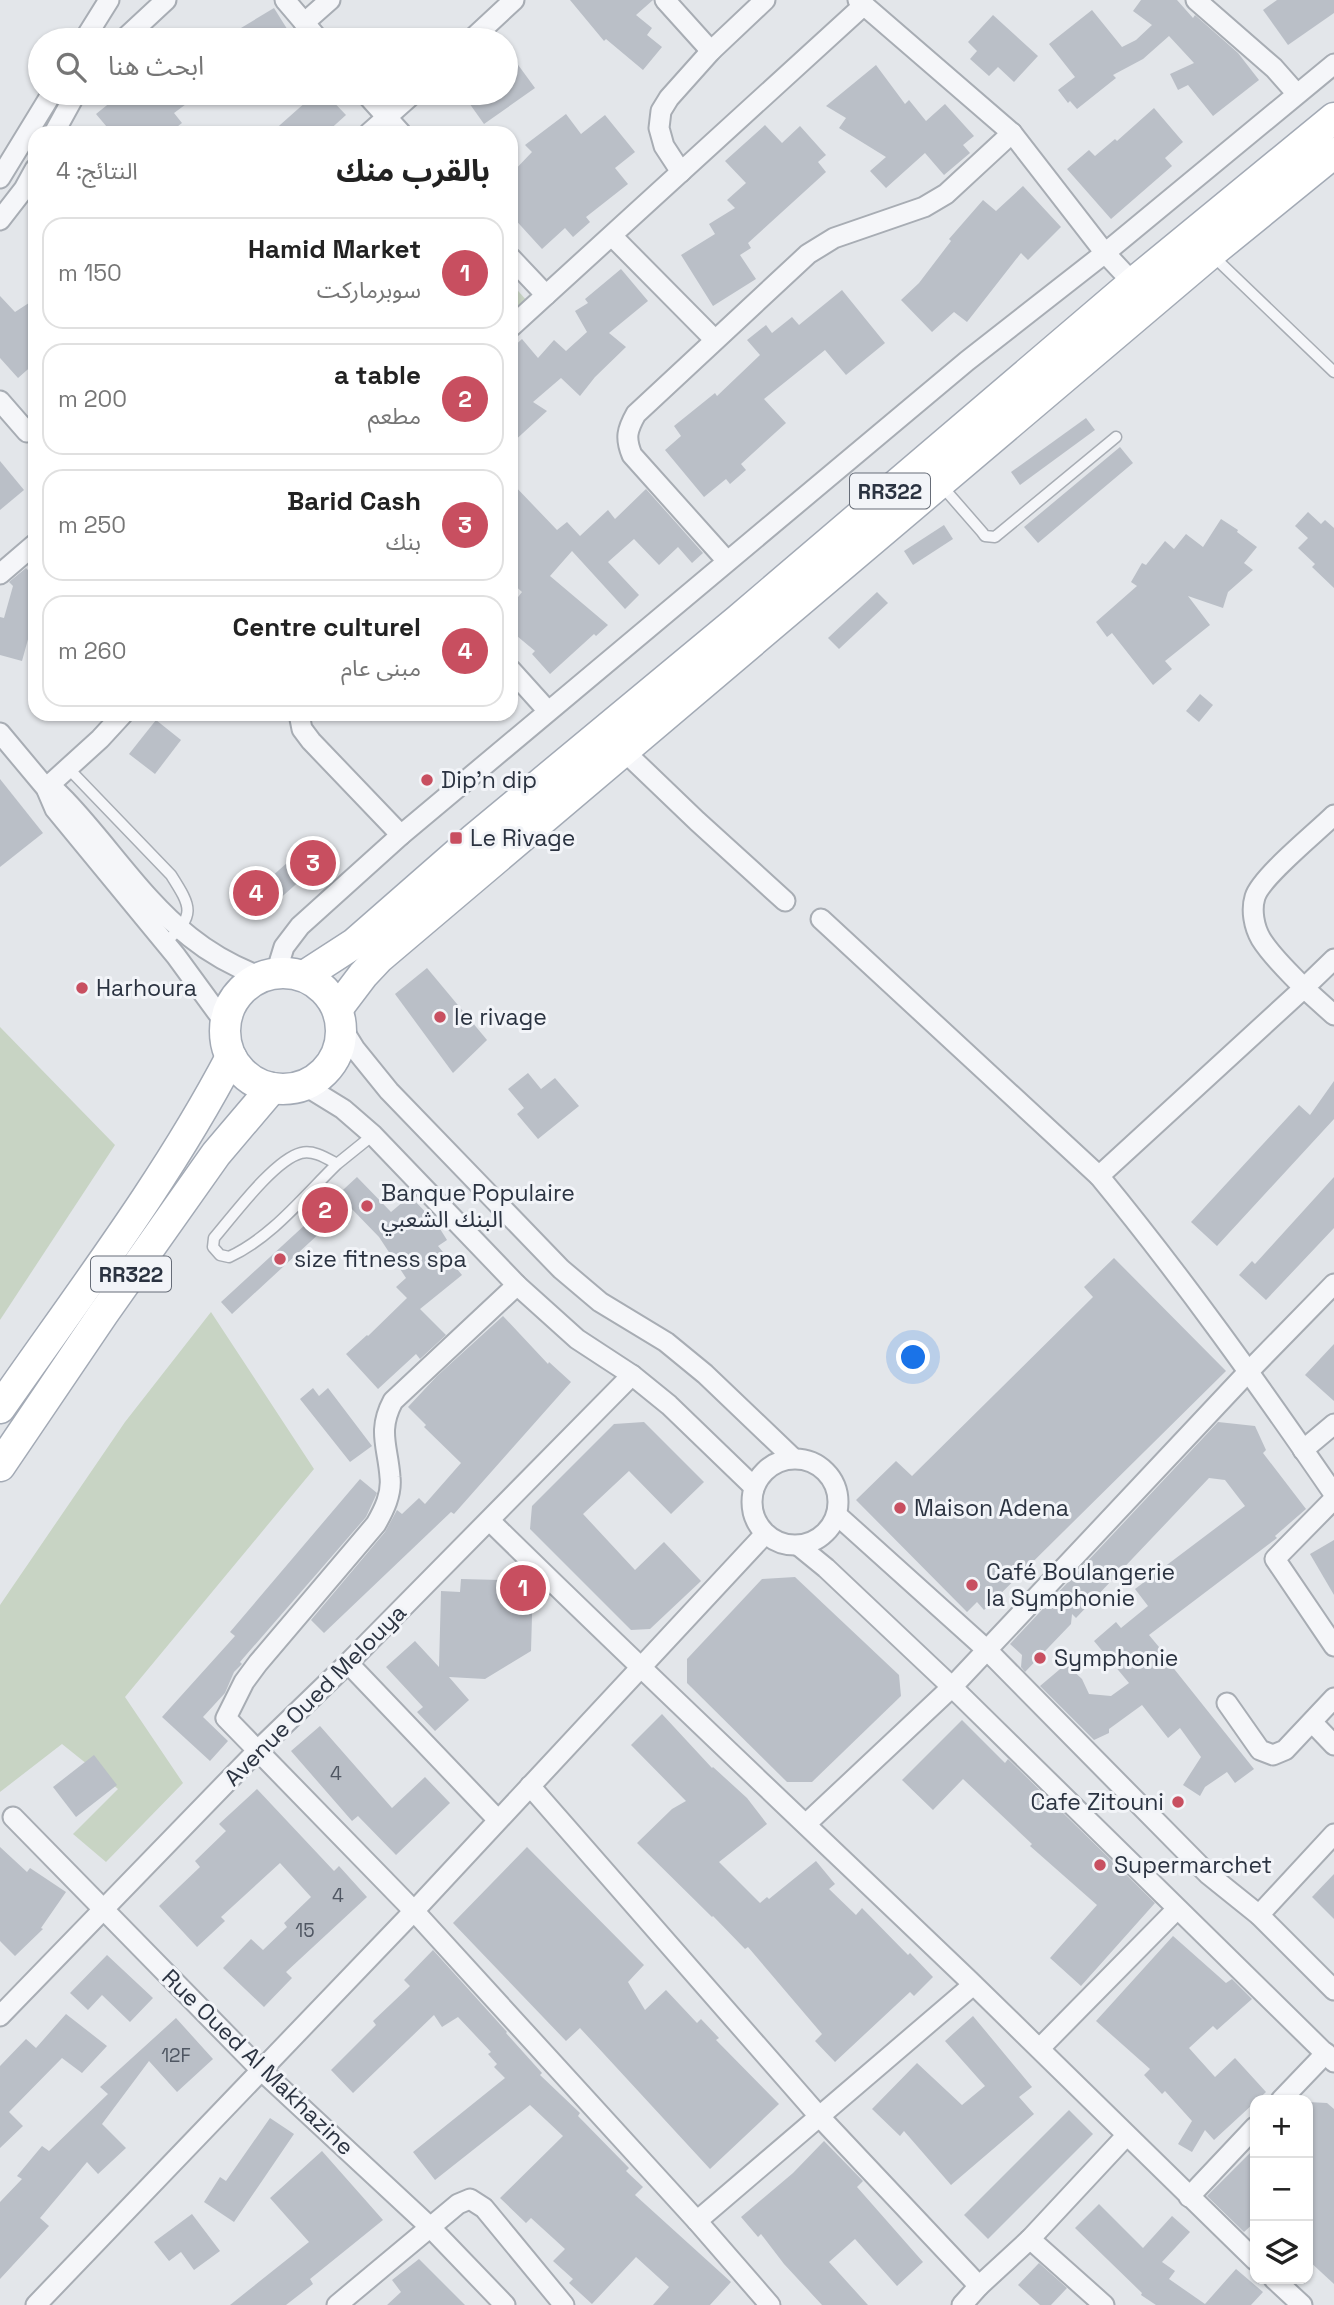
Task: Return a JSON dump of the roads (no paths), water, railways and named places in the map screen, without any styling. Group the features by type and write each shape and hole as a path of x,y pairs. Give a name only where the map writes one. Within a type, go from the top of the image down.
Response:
{"main road":[{"name":"RR322","path":"225,1023 229,1008 248,984 280,975 355,943 474,838 738,620 1133,283 1334,118"},
{"name":"RR322","path":"304,1085 317,1079 328,1069 336,1056 341,1042 340,1018 356,983 379,958 1211,253 1334,153"},
{"path":"280,975 318,983 329,994 340,1018"},
{"path":"225,1023 225,1040 231,1057 241,1071 255,1082 272,1088 288,1089 304,1085"},
{"name":"RR322","path":"0,1408 166,1171 200,1116 231,1057"},
{"name":"RR322","path":"0,1466 216,1154 272,1088"}],"street":[{"path":"92,28 109,0"},
{"path":"136,28 166,0"},
{"path":"285,0 308,28"},
{"path":"304,23 330,0"},
{"path":"484,28 514,0"},
{"path":"665,0 711,51"},
{"path":"681,172 664,146 659,128 661,111 669,98 711,51 765,0"},
{"path":"1196,0 1274,68 1297,94"},
{"path":"518,321 861,3 1012,133 1105,253 1133,283"},
{"path":"0,733 46,788 55,809 76,822 181,929 224,960 280,975 284,947 300,926 401,835 967,361 1105,253 1334,64"},
{"path":"32,126 45,105"},
{"path":"58,126 69,105"},
{"path":"376,105 395,126"},
{"path":"377,126 400,105"},
{"path":"0,178 28,132"},
{"path":"727,561 632,456 627,442 627,429 636,414 808,254 834,238 924,207 946,194 1012,133"},
{"path":"0,220 28,182"},
{"path":"612,236 715,340"},
{"path":"518,265 546,295"},
{"path":"0,401 28,429"},
{"path":"0,574 28,550"},
{"path":"518,678 548,711"},
{"path":"46,788 117,721"},
{"path":"300,721 302,729 311,741 401,835"},
{"path":"624,751 696,821 785,901"},
{"path":"1334,815 1265,881 1255,895 1252,908 1261,940 1304,988 1334,1015"},
{"path":"76,822 225,1023"},
{"path":"821,919 1099,1176 1154,1243 1249,1371 1334,1497 1275,1559 1334,1646"},
{"path":"1099,1176 1334,958"},
{"path":"340,1018 355,1049 389,1091 561,1269 600,1302 666,1342 705,1374 793,1458"},
{"path":"304,1085 343,1109 373,1135 517,1285 577,1339 632,1375 669,1405 754,1487"},
{"path":"806,1824 952,1687 1334,1284"},
{"path":"517,1285 418,1376 389,1408 384,1428 391,1479 386,1507 376,1524 258,1663 244,1682 226,1718 414,1911 696,2221 764,2303"},
{"name":"Avenue Oued Melouya","path":"0,2016 258,1750 490,1521 632,1375"},
{"path":"1303,1450 1334,1424"},
{"path":"793,1458 807,1460 830,1475 839,1501 837,1515 828,1530 815,1541 799,1546 781,1544 765,1534 756,1523 751,1509 751,1494 766,1469 778,1461 793,1458"},
{"path":"837,1515 987,1650 1208,1874 1259,1915 1334,1990"},
{"path":"490,1521 639,1668 1040,2048 1126,2136 1250,2255"},
{"path":"36,2305 414,1911 765,1534"},
{"path":"799,1546 826,1568 952,1687 1330,2057 1287,2095"},
{"path":"348,1663 498,1820"},
{"path":"1227,1703 1260,1750 1273,1755 1285,1750 1334,1698"},
{"path":"1312,1722 1334,1745"},
{"path":"530,1786 818,2115 979,2287"},
{"name":"Rue Oued Al Makhazine","path":"13,1817 261,2070 430,2227 505,2305"},
{"path":"1259,1915 1334,1834"},
{"path":"1040,2048 1177,1909"},
{"path":"696,2221 973,1984"},
{"path":"1189,2197 1250,2132"},
{"path":"962,2305 1030,2239 1126,2136"},
{"path":"337,2305 458,2204 470,2199 485,2208 564,2305"},
{"path":"1030,2239 1104,2305"},
{"path":"1278,2284 1292,2302"}],"lane":[{"path":"1211,253 1334,372"},
{"path":"941,484 985,536 995,537 1116,437"},
{"path":"68,768 171,874 188,907 187,919 181,929 165,943"},
{"path":"337,1164 314,1153 302,1153 286,1159 214,1238 212,1247 220,1255 229,1257 243,1251 275,1226 337,1164 373,1135"}],"place":[{"name":"Dip'n dip","path":"427,780"},
{"name":"Le Rivage","path":"456,838"},
{"name":"Barid Cash","path":"313,863"},
{"name":"Centre culturel","path":"256,893"},
{"name":"Harhoura","path":"82,988"},
{"name":"le rivage","path":"440,1017"},
{"name":"Banque Populaire البنك الشعبي","path":"367,1206"},
{"name":"a table","path":"325,1210"},
{"name":"size fitness spa","path":"280,1259"},
{"name":"Maison Adena","path":"900,1508"},
{"name":"Café Boulangerie la Symphonie","path":"972,1585"},
{"name":"Hamid Market","path":"523,1588"},
{"name":"Symphonie","path":"1040,1658"},
{"name":"Cafe Zitouni","path":"1178,1802"},
{"name":"Supermarchet","path":"1100,1865"}]}
